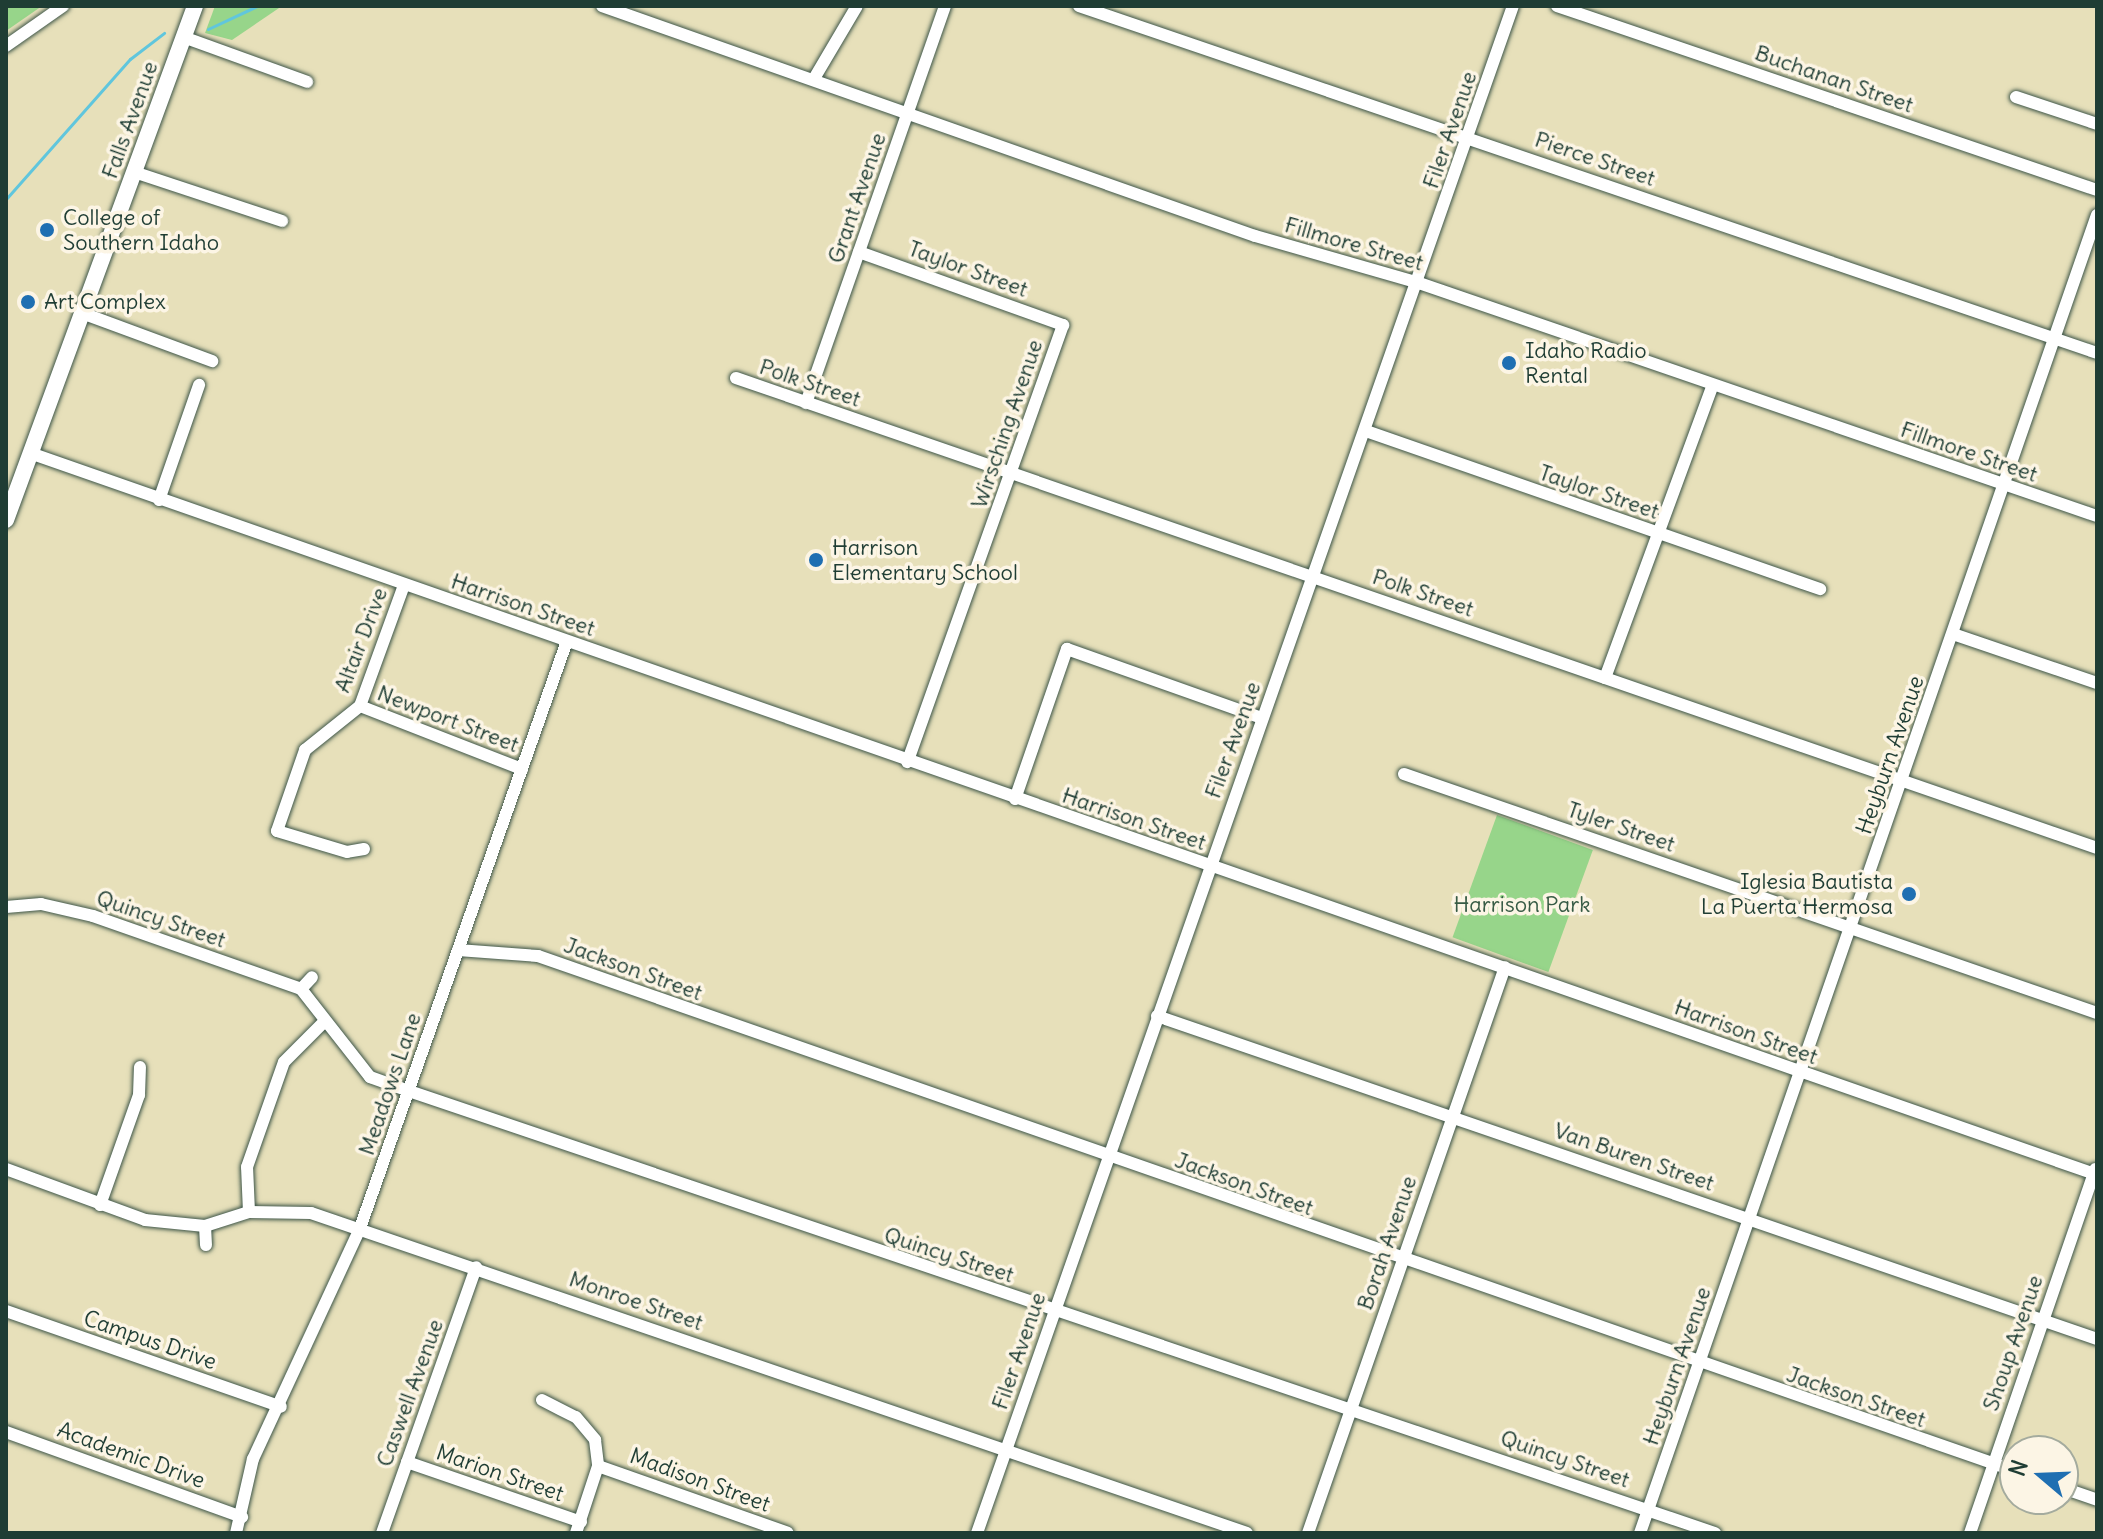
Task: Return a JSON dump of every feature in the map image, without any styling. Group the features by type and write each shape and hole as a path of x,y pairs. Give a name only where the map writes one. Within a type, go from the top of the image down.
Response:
{"main road":[{"name":"Falls Avenue","path":"6,520 195,6"}],"street":[{"path":"6,46 63,6"},
{"name":"Fillmore Street","path":"602,6 815,77 1255,236 1419,283 2097,516"},
{"path":"815,77 857,6"},
{"name":"Grant Avenue","path":"806,403 945,6"},
{"name":"Pierce Street","path":"1079,6 2097,353"},
{"name":"Filer Avenue","path":"977,1533 1209,866 1419,283 1513,6"},
{"name":"Buchanan Street","path":"1557,6 2097,190"},
{"path":"183,37 307,82"},
{"path":"2016,97 2097,124"},
{"path":"134,172 282,221"},
{"name":"Heyburn Avenue","path":"1640,1533 2057,339 2097,215"},
{"name":"Taylor Street","path":"859,252 1063,325"},
{"path":"82,313 212,361"},
{"name":"Wirsching Avenue","path":"907,762 1063,325"},
{"name":"Polk Street","path":"736,378 2097,848"},
{"path":"159,500 199,385"},
{"path":"1605,678 1713,385"},
{"name":"Taylor Street","path":"1366,431 1820,589"},
{"name":"Harrison Street","path":"30,453 907,762 2095,1172"},
{"name":"Altair Drive","path":"364,849 347,852 277,831 305,750 360,706 404,585"},
{"path":"1953,634 2097,683"},
{"name":"Meadows Lane","path":"236,1533 253,1459 281,1407 360,1228 567,641"},
{"path":"1015,799 1067,649 1262,718"},
{"name":"Newport Street","path":"360,706 522,769"},
{"name":"Tyler Street","path":"1404,774 2097,1013"},
{"name":"Quincy Street","path":"6,907 41,904 93,916 301,989 323,1023 370,1077 1352,1406 1715,1533"},
{"name":"Jackson Street","path":"458,950 538,956 1697,1365 1999,1466"},
{"name":"Borah Avenue","path":"1308,1533 1505,967"},
{"path":"301,989 312,977"},
{"name":"Van Buren Street","path":"1157,1016 2097,1339"},
{"path":"249,1212 247,1167 284,1062 323,1023"},
{"path":"100,1205 139,1095 140,1067"},
{"name":"Monroe Street","path":"6,1169 100,1205 205,1226 249,1212 311,1213 1247,1533"},
{"name":"Shoup Avenue","path":"1970,1533 2095,1172"},
{"path":"205,1226 206,1245"},
{"name":"Caswell Avenue","path":"382,1533 476,1267"},
{"name":"Campus Drive","path":"6,1311 281,1407"},
{"path":"542,1400 576,1417 595,1440 598,1466 578,1527"},
{"name":"Academic Drive","path":"6,1432 242,1517"},
{"name":"Marion Street","path":"407,1462 578,1527"},
{"name":"Madison Street","path":"598,1466 788,1533"}],"green space":[{"path":"6,6 42,6 6,31"},
{"path":"215,6 282,6 232,40 205,33"},
{"name":"Harrison Park","path":"1497,815 1593,850 1548,972 1453,937"}],"waterway":[{"path":"208,29 257,6"},
{"path":"6,199 130,59 164,33"}],"place":[{"name":"College of Southern Idaho","path":"47,230"},
{"name":"Art Complex","path":"28,302"},
{"name":"Idaho Radio Rental","path":"1509,363"},
{"name":"Harrison Elementary School","path":"816,560"},
{"name":"Iglesia Bautista La Puerta Hermosa","path":"1909,894"}]}
